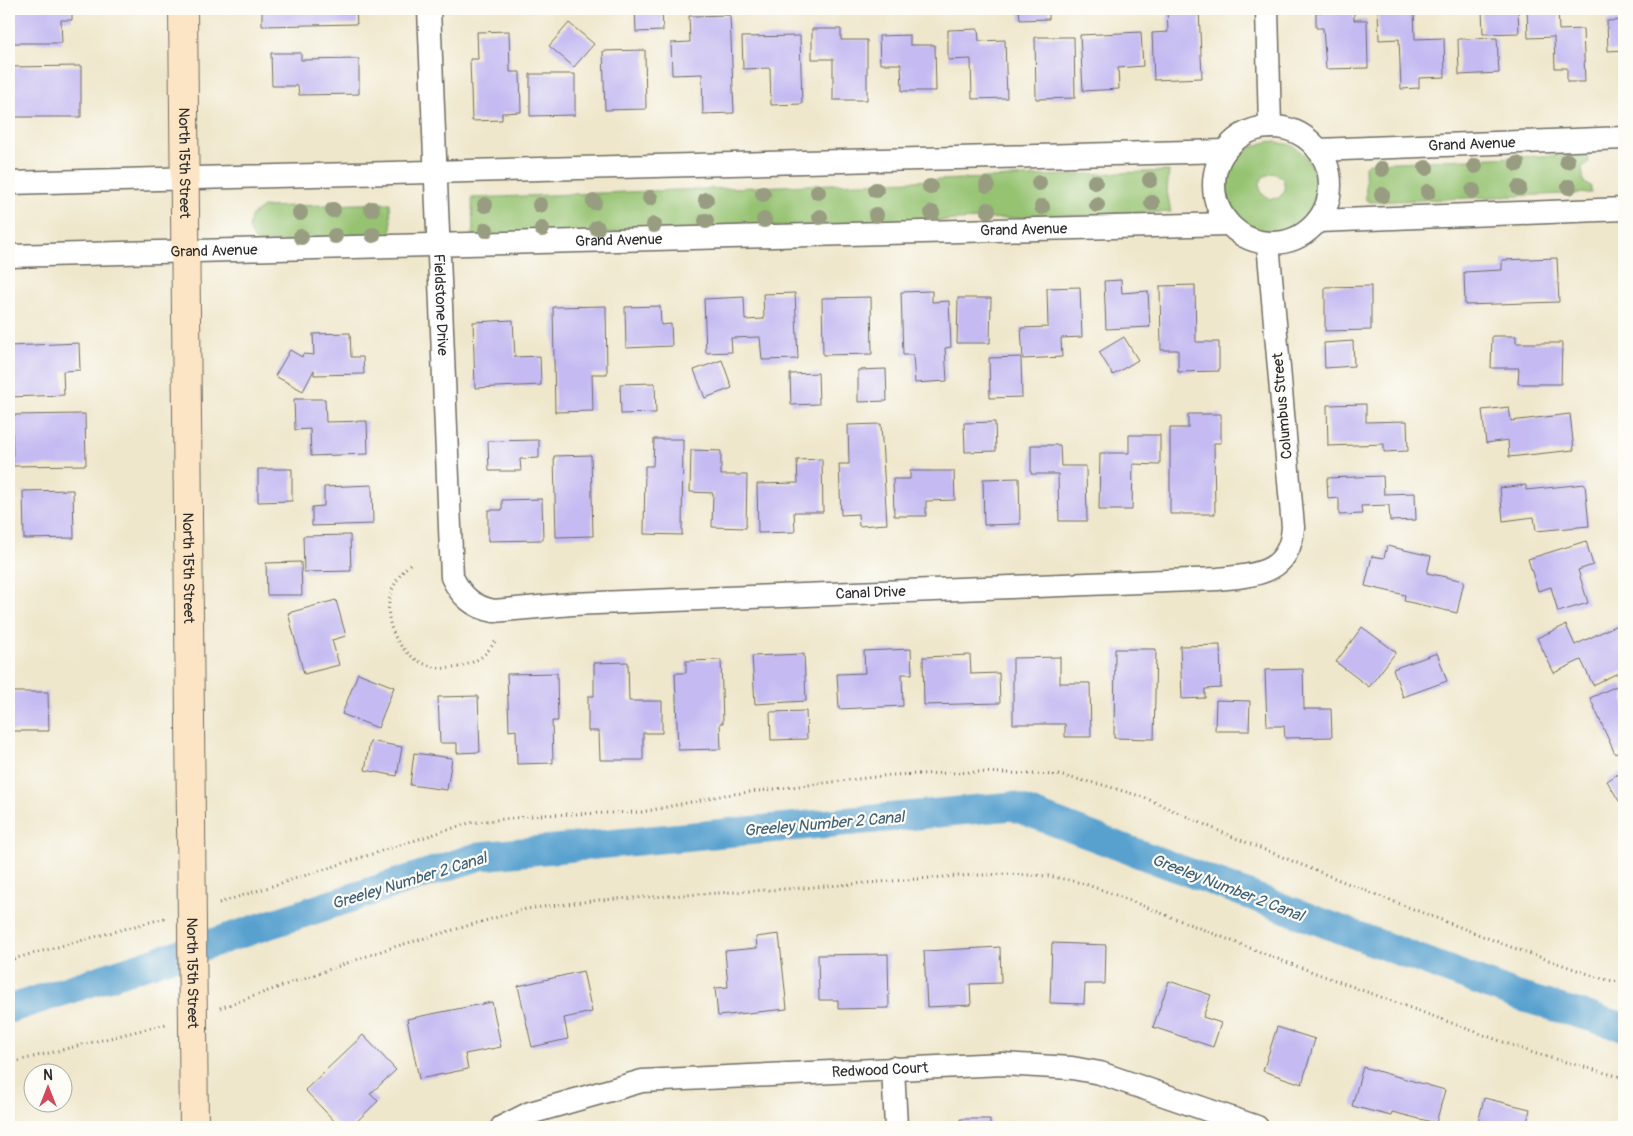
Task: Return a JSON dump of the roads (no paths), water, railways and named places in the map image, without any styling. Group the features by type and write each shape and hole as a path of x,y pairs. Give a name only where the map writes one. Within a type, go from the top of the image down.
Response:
{"street":[{"name":"North 15th Street","path":"183,9 194,1127"},
{"name":"Fieldstone Drive","path":"429,9 452,576 465,598"},
{"path":"1267,9 1270,127"},
{"path":"1270,127 1288,129 1305,137 1318,150 1327,167 1330,186 1327,204 1318,221 1304,234 1287,242 1268,243 1253,240 1240,234 1228,224 1218,207 1214,188 1216,168 1225,151 1237,139 1253,130 1270,127"},
{"name":"Grand Avenue","path":"1318,150 1624,138"},
{"path":"9,183 1225,151"},
{"path":"1318,221 1624,209"},
{"name":"Grand Avenue","path":"9,256 1228,224"},
{"name":"Columbus Street","path":"1268,243 1293,527 1292,537 1278,565"},
{"name":"Canal Drive","path":"465,598 483,609 494,611 572,604 1218,579 1249,576 1278,565"},
{"name":"Redwood Court","path":"502,1127 530,1113 642,1081 1002,1064 1072,1068 1128,1081 1257,1127"},
{"path":"893,1068 896,1127"}],"waterway":[{"name":"Greeley Number 2 Canal","path":"9,1009 480,856 1012,806 1518,996 1624,1027"}]}
